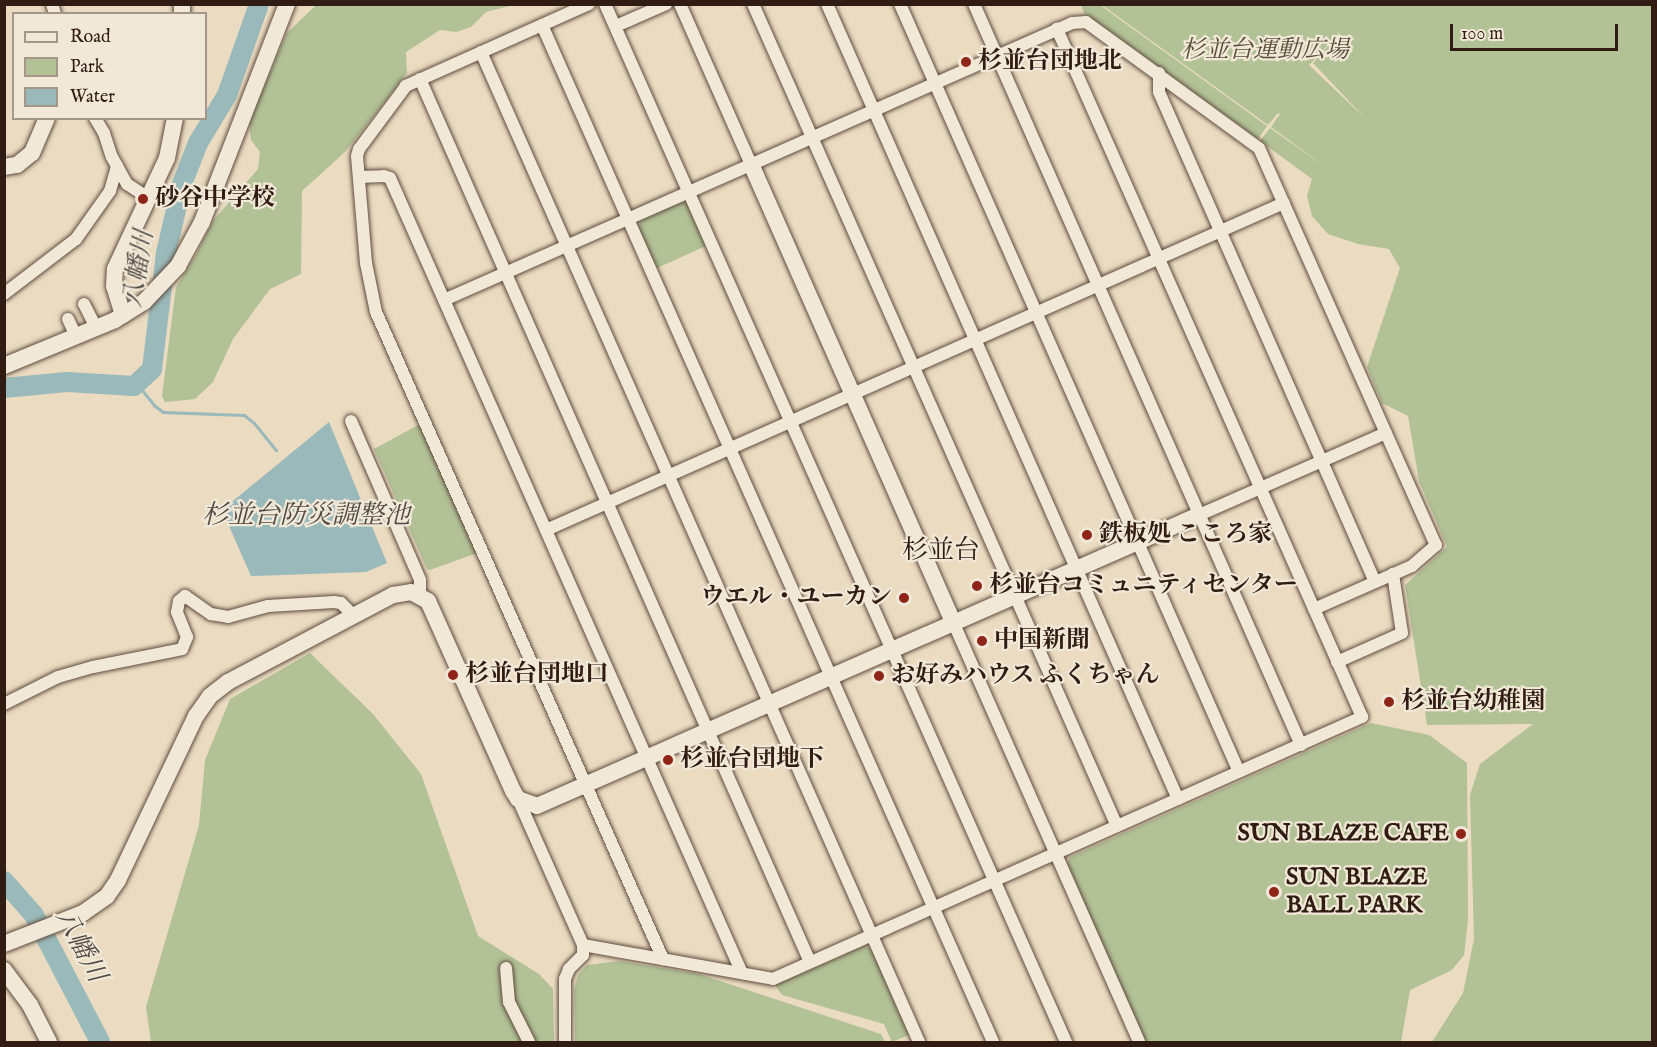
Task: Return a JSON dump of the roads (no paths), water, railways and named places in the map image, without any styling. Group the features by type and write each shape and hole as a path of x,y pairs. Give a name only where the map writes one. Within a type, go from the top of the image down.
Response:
{"street":[{"path":"4,366 123,315 144,302 168,279 185,257 202,222 287,4"},
{"path":"590,4 404,87 359,149 359,177 366,264 376,312 663,959"},
{"path":"605,4 1066,1042"},
{"path":"616,26 666,4"},
{"path":"680,4 1139,1042"},
{"path":"753,4 1117,826"},
{"path":"827,4 1178,799"},
{"path":"900,4 1239,772"},
{"path":"974,4 1301,745"},
{"path":"444,300 1057,29 1072,23 1086,22 1257,145 1436,545 1412,566 1314,609"},
{"path":"542,25 993,1042"},
{"path":"583,945 773,979 1362,717 1057,29"},
{"path":"482,52 919,1042"},
{"path":"1159,73 1159,92 1375,582"},
{"path":"420,79 810,962"},
{"path":"4,167 17,165 32,153 46,120"},
{"path":"95,120 104,133 117,166 131,188 150,199"},
{"path":"123,315 114,286 115,269 150,199 167,158 175,120"},
{"path":"4,294 76,240 110,191 117,166"},
{"path":"359,177 384,176 390,178 742,974"},
{"path":"546,530 1284,203"},
{"path":"84,304 96,328"},
{"path":"68,319 76,336"},
{"path":"351,421 420,580 420,595"},
{"path":"518,799 537,806 586,786 1386,433"},
{"path":"1337,662 1402,633 1393,574"},
{"path":"4,944 92,909 113,889 196,716 210,696 228,682 402,592 420,595 433,609 583,945 583,954 569,969 565,979 565,1042"},
{"path":"4,704 57,677 93,667 182,649 187,637 177,612 179,601 185,596 211,614 228,617 268,606 334,602 341,603 354,616"},
{"path":"506,968 509,1002 529,1042"},
{"path":"4,970 30,1005 49,1042"}],"water":[{"name":"杉並台防災調整池","path":"329,422 387,563 366,572 251,576 222,510"}],"waterway":[{"name":"八幡川","path":"4,388 67,382 134,386 152,369 166,253 182,184 198,143 227,95 259,4"},
{"path":"137,384 163,412 244,415 254,423 276,450"},
{"name":"八幡川","path":"4,881 34,915 100,1042"}],"place":[{"name":"杉並台団地北","path":"966,62"},
{"name":"砂谷中学校","path":"143,199"},
{"name":"鉄板処 こころ家","path":"1087,535"},
{"name":"杉並台コミュニティセンター","path":"977,586"},
{"name":"ウエル・ユーカン","path":"904,598"},
{"name":"中国新聞","path":"982,641"},
{"name":"杉並台団地口","path":"453,675"},
{"name":"お好みハウス ふくちゃん","path":"879,676"},
{"name":"杉並台幼稚園","path":"1389,702"},
{"name":"杉並台団地下","path":"668,760"},
{"name":"SUN BLAZE CAFE","path":"1461,834"},
{"name":"SUN BLAZE BALL PARK","path":"1274,892"}],"district":[{"name":"杉並台","path":"941,551"}],"park label":[{"name":"杉並台運動広場","path":"1265,51"}]}
